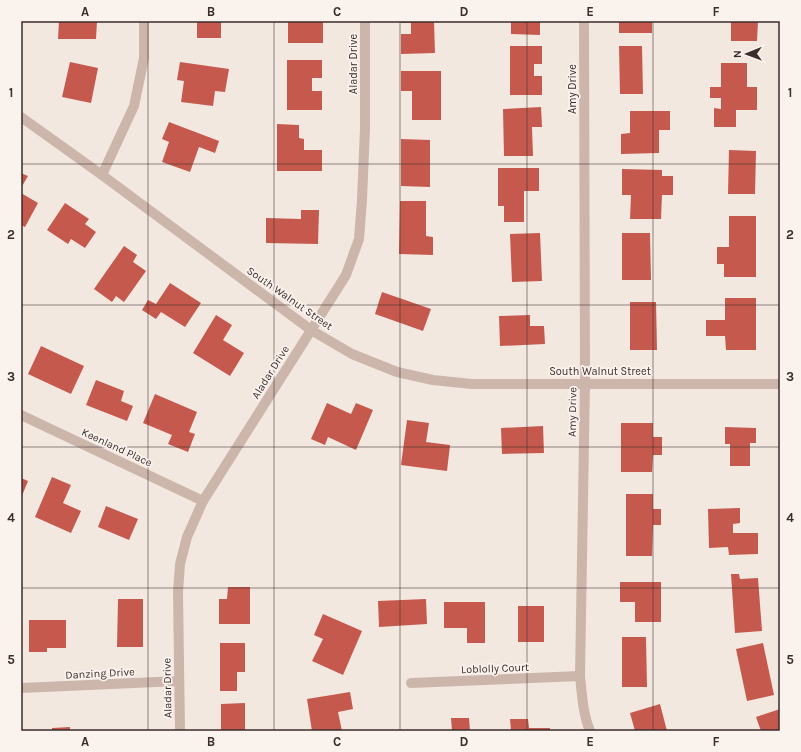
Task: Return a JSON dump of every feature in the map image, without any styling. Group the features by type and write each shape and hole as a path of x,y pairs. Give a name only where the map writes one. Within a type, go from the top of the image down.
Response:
{"street":[{"path":"102,175 134,106 144,58 144,21"},
{"name":"Aladar Drive","path":"180,731 178,592 180,564 186,537 203,500 346,275 359,239 365,129 365,21"},
{"name":"Amy Drive","path":"584,21 585,383 580,676 582,701 590,731"},
{"name":"South Walnut Street","path":"21,117 102,175 311,330 352,354 397,372 433,380 472,384 780,384"},
{"name":"Keenland Place","path":"21,415 203,500"},
{"name":"Loblolly Court","path":"412,683 580,676"},
{"name":"Danzing Drive","path":"21,688 179,681"}],"building":[{"path":"59,21 97,21 96,39 58,39"},
{"path":"197,21 221,21 221,38 197,38"},
{"path":"288,21 323,21 323,43 288,43"},
{"path":"401,21 434,21 435,53 401,54 401,34 411,34 411,23 401,23"},
{"path":"511,21 540,21 540,35 511,34"},
{"path":"619,21 652,21 652,33 619,33"},
{"path":"731,21 758,21 757,41 731,41"},
{"path":"510,46 542,46 542,64 534,64 534,76 542,76 542,95 510,95"},
{"path":"619,46 642,46 643,94 620,94"},
{"path":"287,60 322,60 322,78 312,78 312,91 322,91 322,110 287,110"},
{"path":"70,62 98,68 91,103 62,97"},
{"path":"180,62 229,69 225,92 215,91 213,106 181,102 184,81 177,80"},
{"path":"721,63 747,63 747,87 757,87 757,110 736,110 736,127 714,127 714,108 721,109 721,98 710,98 710,87 721,87"},
{"path":"401,71 441,71 441,120 412,120 412,91 401,91"},
{"path":"541,107 542,127 532,127 533,156 504,156 503,109"},
{"path":"630,111 670,111 670,130 659,130 659,153 621,154 621,134 630,133"},
{"path":"169,122 219,141 215,153 199,147 190,172 162,162 169,142 162,139"},
{"path":"277,124 299,125 299,138 304,139 304,150 322,150 322,171 277,171"},
{"path":"401,139 430,140 430,187 401,186"},
{"path":"729,150 756,151 755,194 728,194"},
{"path":"498,168 539,168 539,191 524,191 524,222 504,222 504,206 498,206"},
{"path":"622,169 662,170 662,176 673,176 673,195 662,195 661,219 630,219 631,195 622,195"},
{"path":"21,173 28,176 21,188"},
{"path":"21,193 38,203 25,227 21,225"},
{"path":"400,201 426,201 426,236 433,237 433,255 399,254"},
{"path":"65,203 89,219 85,224 96,232 85,248 71,239 68,244 47,230"},
{"path":"301,210 319,210 318,244 266,243 266,218 301,219"},
{"path":"729,216 756,216 756,277 724,277 724,264 717,264 717,247 729,247"},
{"path":"540,233 542,281 512,282 510,234"},
{"path":"622,233 650,233 651,280 622,280"},
{"path":"124,246 137,255 133,262 146,271 124,302 116,296 112,302 94,289"},
{"path":"170,283 201,303 185,327 161,312 156,319 142,310 148,300 156,304"},
{"path":"382,292 431,309 423,331 375,314"},
{"path":"725,298 756,298 756,350 726,350 725,336 706,336 706,320 725,320"},
{"path":"630,302 656,302 657,350 630,350"},
{"path":"216,315 232,325 223,340 244,353 230,376 193,353"},
{"path":"530,315 530,326 544,326 545,344 500,346 499,316"},
{"path":"41,346 84,366 71,394 28,374"},
{"path":"96,380 124,391 121,401 133,406 127,421 86,405"},
{"path":"155,394 197,412 189,432 195,434 188,452 168,444 172,435 143,423"},
{"path":"327,403 351,414 356,403 373,410 356,450 328,437 325,445 311,439"},
{"path":"407,420 429,423 426,442 450,445 447,471 401,465"},
{"path":"621,423 653,423 653,437 662,437 662,455 653,455 652,472 621,472"},
{"path":"543,426 544,453 502,454 501,428"},
{"path":"725,427 756,428 756,443 750,443 750,466 730,466 730,444 725,444"},
{"path":"52,477 71,485 63,503 81,511 71,533 35,517"},
{"path":"21,478 28,481 21,498"},
{"path":"626,494 653,494 653,509 661,509 661,525 653,525 652,556 626,556"},
{"path":"106,506 138,519 129,540 98,527"},
{"path":"740,508 740,523 733,524 733,533 758,533 758,554 729,555 728,547 709,548 708,509"},
{"path":"731,574 739,574 740,579 758,578 762,631 735,633"},
{"path":"620,582 661,582 661,622 635,622 635,602 620,602"},
{"path":"228,587 250,587 250,624 219,624 219,599 227,599"},
{"path":"118,599 143,599 143,647 117,647"},
{"path":"426,599 427,624 379,627 378,601"},
{"path":"444,602 485,602 485,643 467,643 467,628 444,628"},
{"path":"518,606 544,606 544,642 518,642"},
{"path":"323,614 362,631 343,675 312,661 323,639 314,635"},
{"path":"29,620 66,620 66,648 47,648 47,652 29,652"},
{"path":"622,637 646,637 647,687 622,687"},
{"path":"220,643 245,643 245,672 237,672 237,691 220,691"},
{"path":"763,643 774,695 747,701 736,649"},
{"path":"350,692 353,709 338,712 342,731 312,731 307,699"},
{"path":"245,703 245,731 221,731 221,704"},
{"path":"660,704 667,731 635,731 630,713"},
{"path":"780,709 780,731 761,731 756,717"},
{"path":"451,718 469,718 470,731 452,731"},
{"path":"510,719 528,719 529,728 550,728 550,731 511,731"},
{"path":"70,727 70,731 52,731 52,728"}]}
